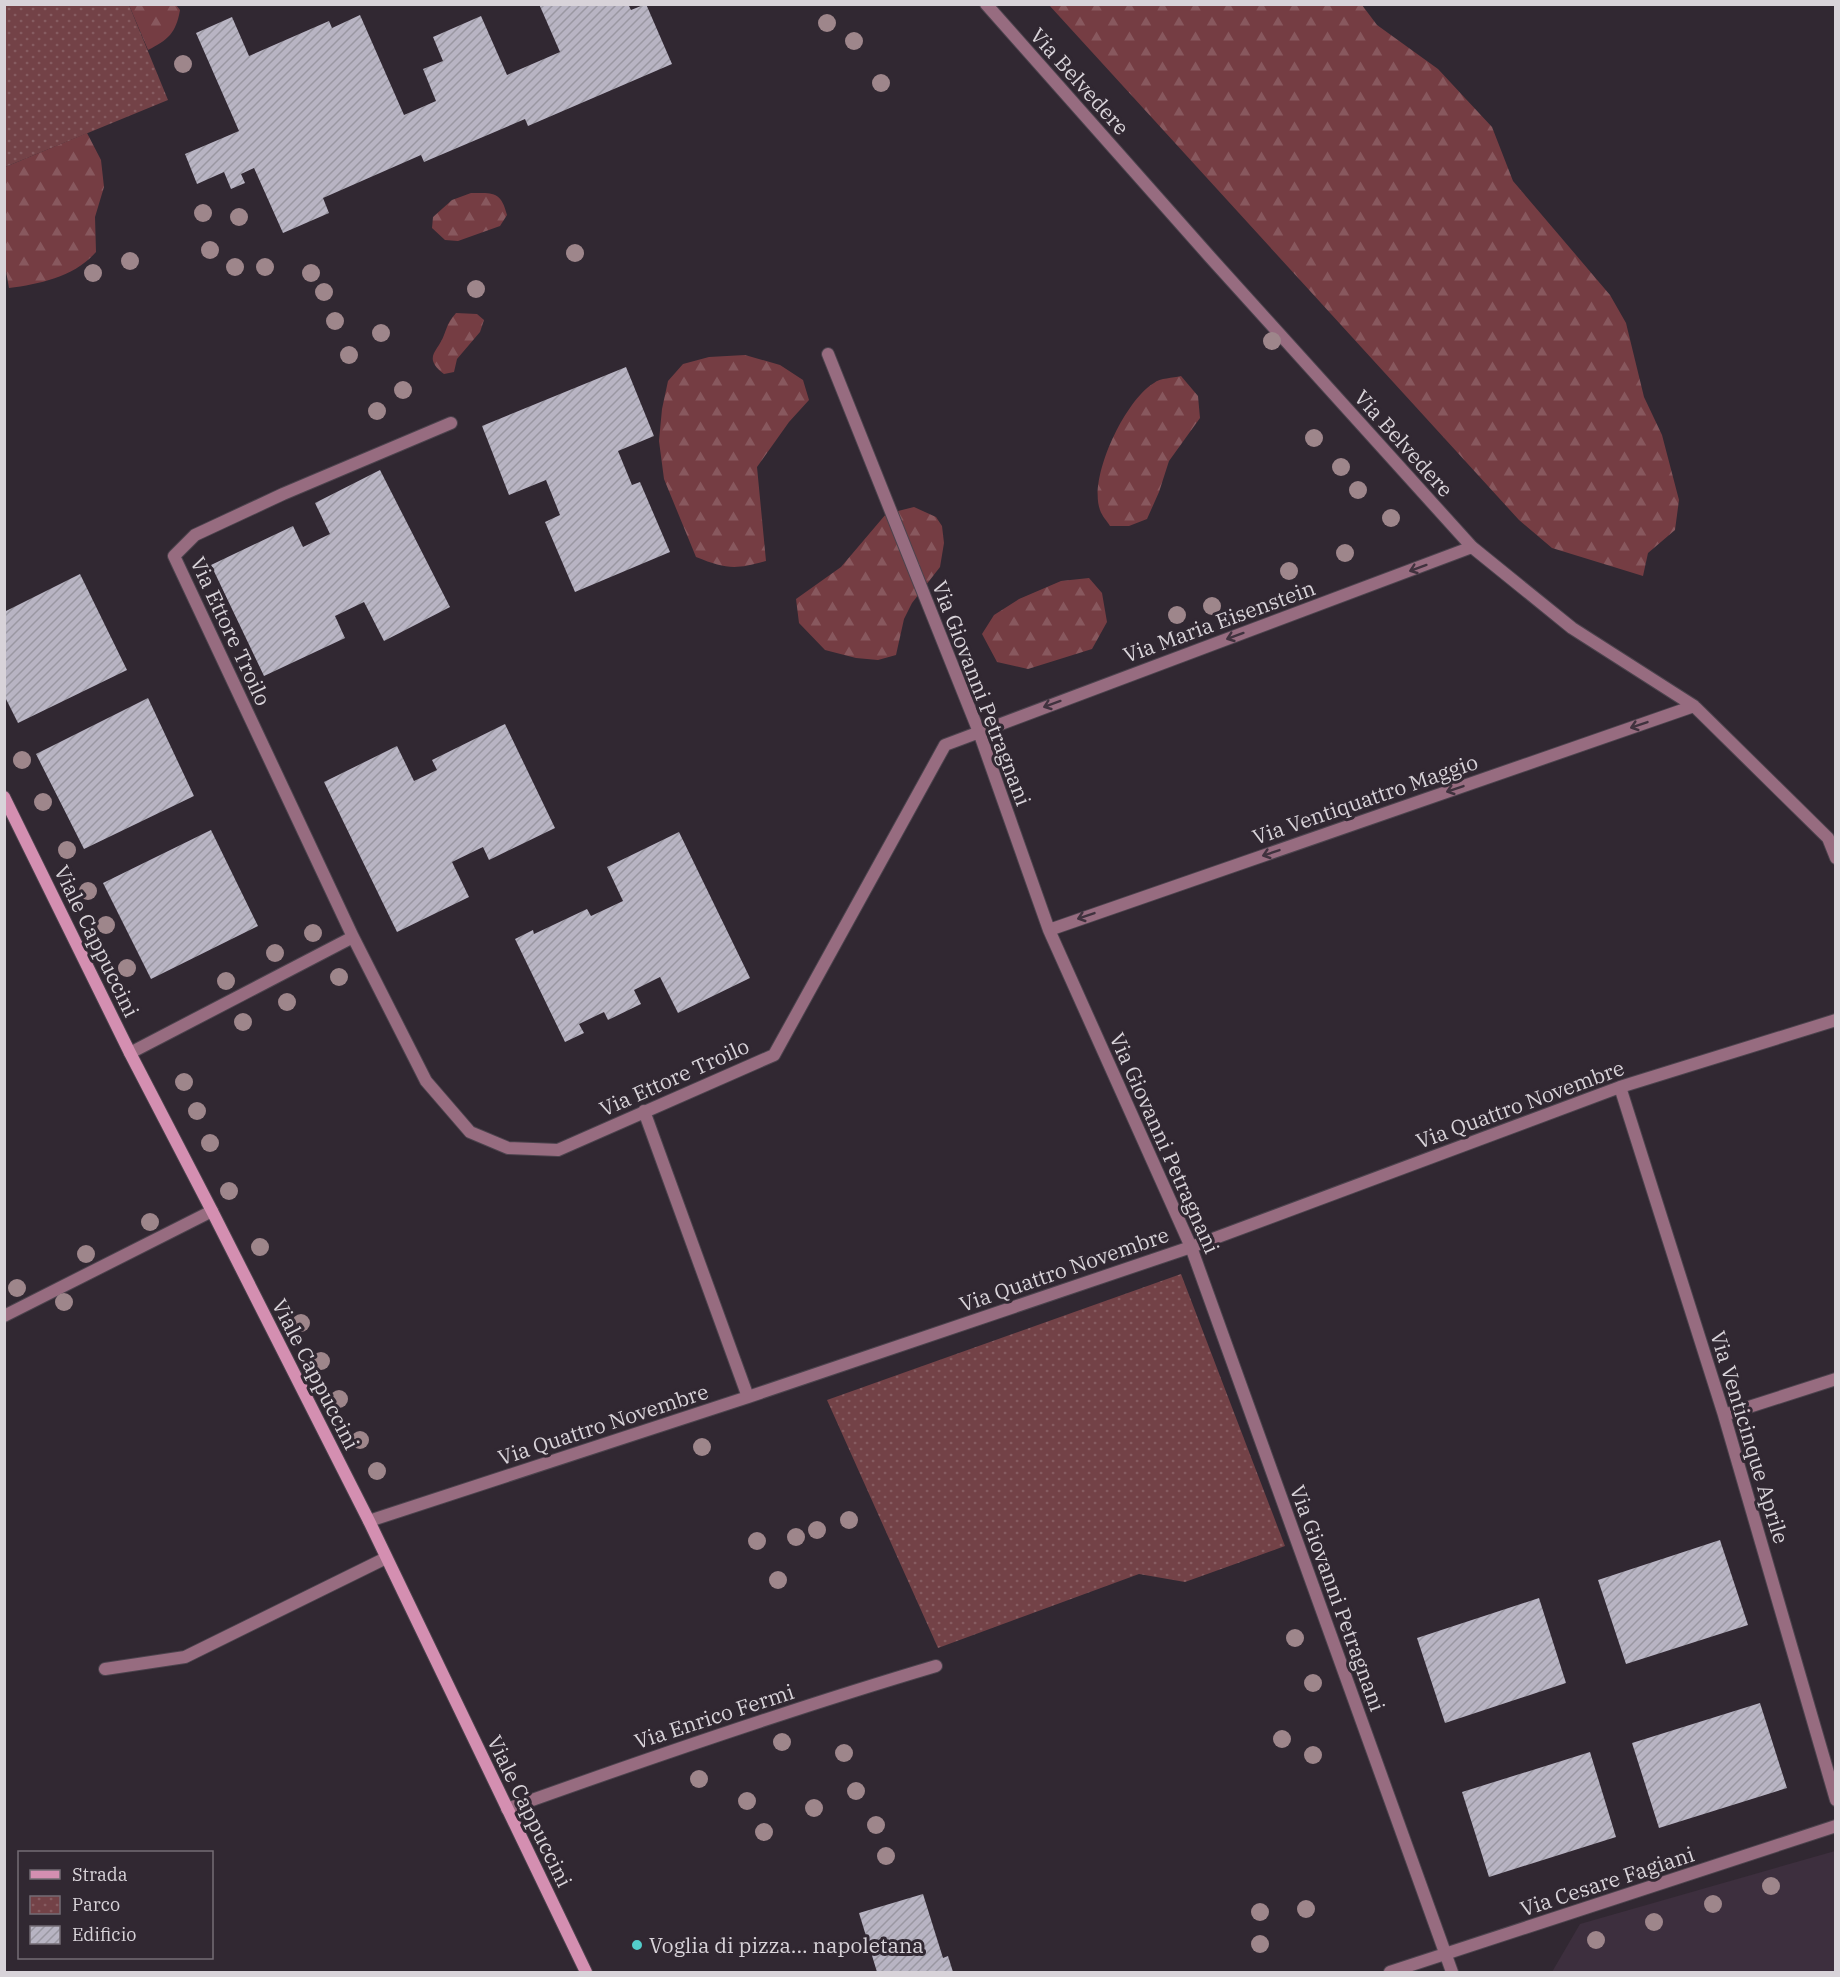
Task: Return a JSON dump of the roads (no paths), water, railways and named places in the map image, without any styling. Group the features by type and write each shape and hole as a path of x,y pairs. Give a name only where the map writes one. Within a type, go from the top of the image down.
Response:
{"street":[{"name":"Via Belvedere","path":"986,4 1210,257 1472,547 1572,628 1694,706 1828,838 1836,858"},
{"name":"Via Giovanni Petragnani","path":"828,354 979,732 1049,930 1191,1247 1452,1972"},
{"name":"Via Ettore Troilo","path":"451,423 283,494 195,535 174,556 353,937 426,1081 470,1132 508,1148 558,1150 774,1055 945,745 979,732"},
{"name":"Via Maria Eisenstein","path":"979,732 1472,547"},
{"name":"Via Ventiquattro Maggio","path":"1049,930 1694,706"},
{"name":"Viale Cappuccini","path":"4,797 130,1053 369,1521 586,1972"},
{"path":"130,1053 353,937"},
{"name":"Via Quattro Novembre","path":"369,1521 748,1397 1191,1247 1620,1087 1836,1020"},
{"name":"Via Venticinque Aprile","path":"1620,1087 1724,1415 1836,1800"},
{"path":"644,1111 748,1397"},
{"path":"4,1316 212,1211"},
{"path":"1724,1415 1836,1379"},
{"path":"105,1669 185,1657 386,1558"},
{"name":"Via Enrico Fermi","path":"507,1809 840,1694 936,1666"},
{"name":"Via Cesare Fagiani","path":"1390,1972 1836,1826"}],"place":[{"name":"Voglia di pizza... napoletana","path":"637,1945"}]}
